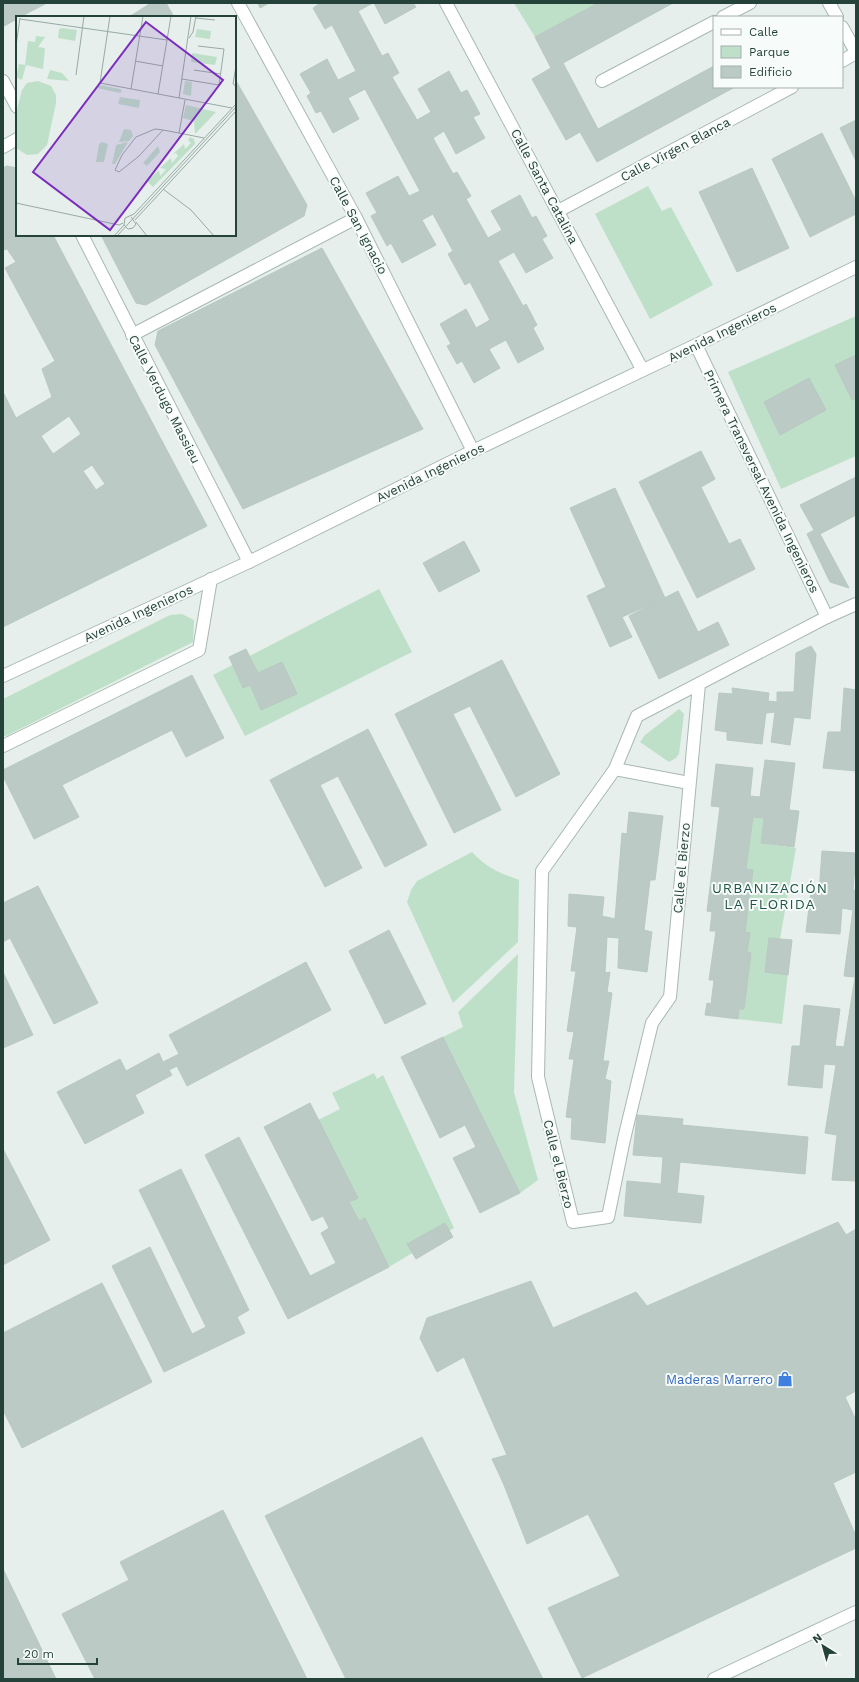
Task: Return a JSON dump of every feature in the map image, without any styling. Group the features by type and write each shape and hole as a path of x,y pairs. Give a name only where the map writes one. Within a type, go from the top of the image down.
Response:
{"street":[{"name":"Calle Santa Catalina","path":"446,3 642,369"},
{"path":"726,16 750,3"},
{"path":"829,3 836,16"},
{"name":"Calle San Ignacio","path":"239,12 356,218 473,451"},
{"path":"602,81 713,23"},
{"path":"843,29 856,53 843,60"},
{"path":"3,82 16,106"},
{"name":"Calle Virgen Blanca","path":"558,211 790,88"},
{"path":"3,147 16,140"},
{"path":"132,335 356,218"},
{"name":"Calle Verdugo Massieu","path":"82,236 249,562"},
{"name":"Avenida Ingenieros","path":"3,676 249,562 473,451 856,267"},
{"name":"Primera Transversal Avenida Ingenieros","path":"696,345 827,617"},
{"path":"3,746 199,650 211,579"},
{"name":"Calle el Bierzo","path":"699,684 670,997 652,1023 624,1139 608,1217 573,1222 538,1077 542,870 615,769 637,716 827,617 856,604"},
{"path":"615,769 689,784"},
{"path":"714,1679 856,1612"}],"green space":[{"path":"514,3 598,3 535,37"},
{"path":"648,186 662,211 671,207 713,285 650,319 595,214"},
{"path":"856,316 856,456 781,489 728,372"},
{"path":"379,589 412,652 245,736 213,675"},
{"path":"182,614 194,620 193,642 6,736 3,736 3,699 170,615"},
{"path":"679,709 684,714 679,754 676,758 669,762 640,742 645,735"},
{"path":"753,817 764,818 761,843 796,848 780,939 792,940 782,1024 738,1019 747,952 745,932 746,869"},
{"path":"472,852 494,869 519,880 518,942 453,1003 407,902 411,890 417,881"},
{"path":"518,954 514,1092 538,1180 520,1193 443,1037 463,1027 458,1012"},
{"path":"374,1073 377,1079 383,1075 454,1228 389,1267 365,1219 359,1221 349,1202 318,1120 340,1109 332,1093"}],"building":[{"path":"3,3 47,3 22,16 16,16 16,20 4,26"},
{"path":"151,3 166,3 173,16 131,16"},
{"path":"258,3 269,3 260,8"},
{"path":"318,3 373,3 358,11 382,56 388,53 399,73 392,77 417,120 431,112 418,89 449,71 461,93 467,90 480,114 473,117 485,138 456,154 444,131 433,138 453,174 457,172 471,196 466,199 488,238 502,230 491,211 520,195 532,218 536,216 547,236 542,239 553,258 526,273 514,252 498,261 523,306 526,304 537,325 533,328 544,349 518,363 506,340 489,349 500,368 474,383 462,361 457,364 447,346 451,344 440,324 466,309 476,328 490,320 470,282 465,285 448,254 453,251 433,214 422,220 436,245 402,263 391,243 387,246 371,216 377,213 366,193 398,176 409,196 420,191 365,89 348,98 359,119 333,133 321,111 316,113 307,96 311,93 300,74 327,59 338,80 356,71 332,25 325,29 313,8 319,4"},
{"path":"374,3 413,3 416,7 385,24"},
{"path":"598,3 673,3 563,63 598,129 713,67 713,88 733,88 597,162 580,132 566,140 532,79 551,68 535,37"},
{"path":"236,81 307,205 304,216 146,305 136,303 102,236 236,236"},
{"path":"856,120 856,161 840,128"},
{"path":"822,133 856,201 856,214 810,237 772,159"},
{"path":"7,166 16,168 16,236 54,236 207,526 3,627 3,392 16,418 52,397 42,369 55,361 5,268 16,262 7,249 3,250 3,168","holes":["69,416 81,434 53,454 41,436","92,465 105,484 96,490 83,471"]},
{"path":"752,168 789,248 737,272 699,192"},
{"path":"322,248 423,429 243,509 155,345 158,331"},
{"path":"856,355 856,398 852,400 835,365"},
{"path":"809,378 826,410 780,435 764,402"},
{"path":"701,451 715,479 701,487 729,544 740,539 755,569 697,598 639,482"},
{"path":"856,477 856,515 820,534 849,588 830,582 807,534 814,530 800,505"},
{"path":"615,488 665,598 622,617 632,637 610,647 587,596 606,587 570,508"},
{"path":"464,541 480,571 439,592 423,563"},
{"path":"678,591 698,632 718,622 729,645 659,679 629,616"},
{"path":"811,646 816,654 810,719 794,717 790,745 771,742 775,712 766,713 762,744 727,740 727,732 715,730 719,693 733,694 732,688 769,693 768,701 777,702 777,692 794,692 796,653"},
{"path":"246,649 258,673 282,662 297,694 261,710 250,685 243,688 229,657"},
{"path":"502,660 560,774 516,797 470,706 453,714 501,810 454,833 395,714"},
{"path":"192,675 224,738 186,757 172,730 62,785 79,817 34,839 3,776 3,770"},
{"path":"844,688 856,690 856,771 823,768 828,732 841,732"},
{"path":"368,729 427,845 385,867 338,776 320,785 362,868 325,887 270,780"},
{"path":"765,760 795,763 789,810 799,811 794,847 761,843 764,818 753,817 746,869 753,870 745,932 750,933 747,952 751,953 744,1009 739,1009 738,1019 705,1015 707,1003 711,1004 714,980 709,980 716,931 710,931 712,912 707,911 720,807 711,806 716,764 753,768 750,796 760,797"},
{"path":"629,812 663,816 655,880 650,880 644,930 652,932 647,972 618,968 619,938 607,937 605,973 610,972 607,992 612,993 603,1061 609,1061 605,1079 611,1081 605,1143 571,1139 572,1118 566,1117 574,1059 569,1059 574,1032 567,1031 576,971 571,971 577,927 568,926 569,894 604,897 602,916 615,919 622,833 627,834"},
{"path":"822,851 856,853 853,890 856,890 856,1181 832,1180 837,1135 825,1133 836,1065 824,1064 822,1088 788,1085 792,1046 800,1046 804,1005 840,1009 835,1046 844,1047 855,977 844,976 853,910 842,908 840,934 806,932 811,891 819,893"},
{"path":"38,886 98,1003 54,1024 10,938 3,942 3,903"},
{"path":"389,930 426,1004 385,1024 349,951"},
{"path":"769,938 792,940 788,975 765,972"},
{"path":"306,962 331,1010 187,1086 177,1066 169,1070 172,1075 135,1095 144,1113 85,1144 57,1092 120,1059 126,1071 159,1053 163,1062 179,1054 169,1035"},
{"path":"3,972 33,1035 3,1048"},
{"path":"443,1037 520,1193 480,1213 453,1158 476,1147 465,1125 440,1138 401,1057"},
{"path":"310,1103 358,1198 349,1202 359,1221 365,1218 389,1267 288,1319 205,1155 239,1137 310,1276 336,1263 321,1233 329,1228 323,1216 312,1221 264,1127"},
{"path":"637,1115 683,1119 682,1125 808,1137 805,1174 680,1162 677,1193 704,1196 701,1223 624,1216 627,1181 661,1184 663,1157 633,1155"},
{"path":"3,1149 50,1240 3,1265"},
{"path":"181,1169 249,1310 237,1317 245,1333 164,1372 112,1266 150,1247 192,1334 206,1327 139,1190"},
{"path":"838,1222 846,1235 856,1229 856,1391 845,1397 856,1420 856,1472 833,1483 856,1536 856,1548 582,1678 548,1608 620,1576 588,1514 527,1544 492,1459 507,1455 464,1357 437,1372 420,1338 427,1318 531,1281 553,1328 636,1292 647,1306"},
{"path":"445,1223 453,1237 416,1259 407,1244"},
{"path":"102,1283 152,1382 22,1448 3,1410 3,1333"},
{"path":"422,1437 543,1679 346,1679 265,1516"},
{"path":"223,1510 307,1679 95,1679 62,1614 129,1580 120,1562"},
{"path":"3,1569 56,1679 3,1679"}],"place":[{"name":"Maderas Marrero","path":"785,1379"}],"district":[{"name":"URBANIZACIÓN LA FLORIDA","path":"770,896"}]}
